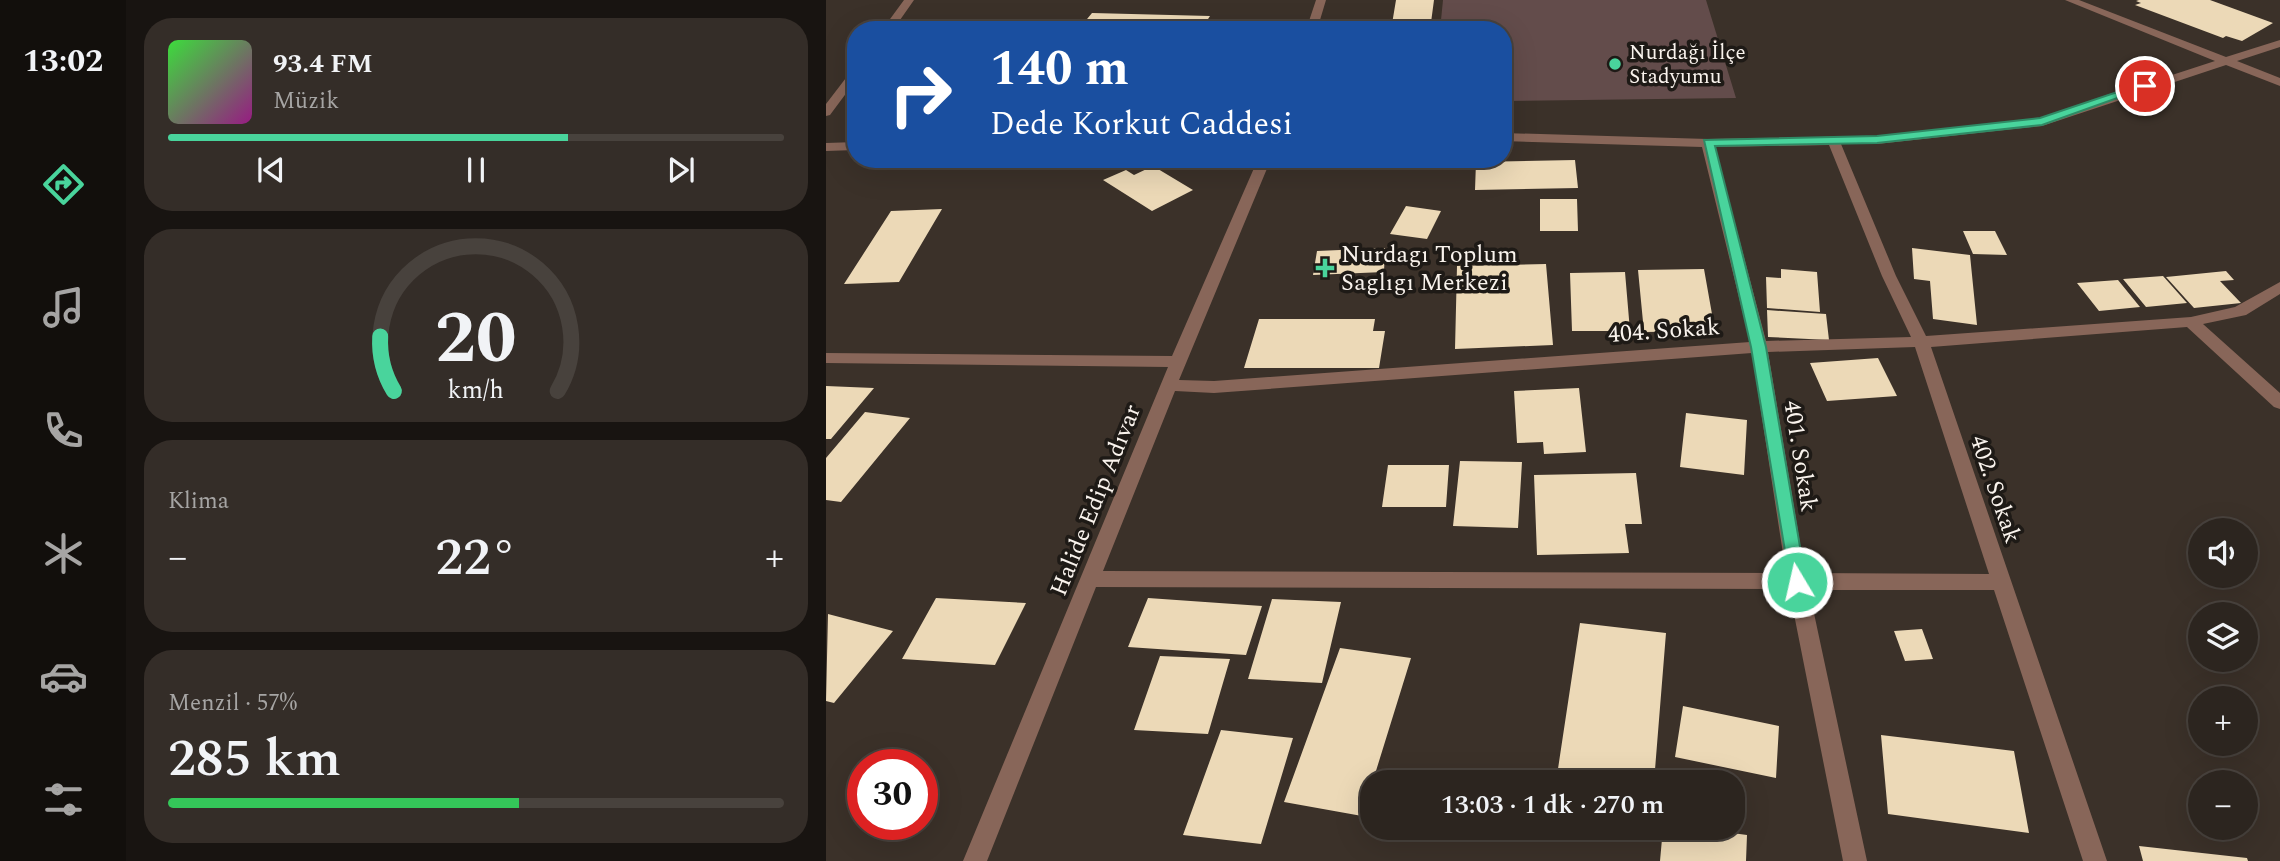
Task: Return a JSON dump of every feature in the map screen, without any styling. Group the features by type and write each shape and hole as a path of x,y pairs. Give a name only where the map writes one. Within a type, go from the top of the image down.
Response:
{"street":[{"path":"894,21 909,0"},
{"path":"1314,21 1321,0"},
{"path":"2070,0 2280,82"},
{"path":"1512,137 1708,143 1877,140 2042,122 2280,43"},
{"path":"826,112 847,84"},
{"name":"402. Sokak","path":"1833,140 1889,276 1921,342 2095,861"},
{"name":"401. Sokak","path":"1708,143 1759,347 1797,582 1855,861"},
{"path":"826,147 847,146"},
{"name":"Halide Edip Adıvar","path":"975,861 1171,385 1178,362 1261,168"},
{"name":"404. Sokak","path":"1171,385 1214,387 1759,347 1921,342 2191,322 2240,311 2280,287"},
{"path":"2191,322 2280,403"},
{"path":"826,358 1178,362"},
{"path":"1092,579 2001,582"}],"shaded area":[{"name":"Nurdağı İlçe Stadyumu","path":"1443,0 1706,0 1736,98 1512,101 1512,21 1441,21"}],"building":[{"path":"1396,0 1434,0 1431,21 1392,21"},
{"path":"2210,0 2273,23 2242,41 2226,36 2223,38 2135,5 2141,3 2136,1"},
{"path":"1092,13 1210,16 1207,21 1085,21"},
{"path":"1575,160 1578,188 1475,190 1476,168 1512,168 1512,161"},
{"path":"1149,168 1156,168 1193,190 1152,211 1103,180 1126,170 1134,175"},
{"path":"1540,199 1577,199 1578,231 1540,231"},
{"path":"1406,206 1441,211 1427,239 1390,234"},
{"path":"942,209 899,282 844,284 891,211"},
{"path":"1963,231 1995,231 2007,255 1973,254"},
{"path":"1385,248 1384,272 1313,275 1317,251"},
{"path":"1912,248 1970,255 1977,325 1933,319 1930,281 1914,279"},
{"path":"1546,264 1553,345 1455,349 1457,266"},
{"path":"1704,269 1715,331 1644,332 1638,270"},
{"path":"1781,269 1817,272 1820,312 1767,308 1766,277 1781,278"},
{"path":"2226,271 2234,280 2220,281 2241,303 2194,308 2166,277"},
{"path":"1625,272 1630,331 1572,331 1570,273"},
{"path":"2163,276 2187,303 2146,307 2123,279"},
{"path":"2118,280 2140,307 2099,311 2077,283"},
{"path":"1767,310 1826,314 1829,340 1768,337"},
{"path":"1259,319 1375,319 1373,331 1385,331 1379,368 1244,368"},
{"path":"1878,358 1897,396 1827,401 1810,363"},
{"path":"826,386 874,388 831,439 826,439"},
{"path":"1579,388 1586,452 1544,454 1543,442 1517,443 1514,391"},
{"path":"865,412 910,418 841,502 826,500 826,458"},
{"path":"1686,413 1747,420 1744,475 1680,467"},
{"path":"1460,461 1522,462 1518,528 1453,526"},
{"path":"1388,465 1449,465 1446,507 1382,507"},
{"path":"1636,473 1642,524 1625,524 1629,553 1537,555 1534,475"},
{"path":"936,598 1026,603 995,665 902,659"},
{"path":"1148,598 1262,606 1246,655 1128,647"},
{"path":"1272,599 1341,602 1322,683 1248,679"},
{"path":"828,614 893,631 834,703 826,701"},
{"path":"1580,623 1666,633 1655,770 1558,770"},
{"path":"1922,629 1933,659 1905,661 1894,631"},
{"path":"1340,648 1411,658 1376,770 1360,770 1360,816 1284,802"},
{"path":"1160,656 1230,659 1208,734 1134,730"},
{"path":"1683,706 1779,726 1776,778 1675,757"},
{"path":"1221,730 1293,738 1261,844 1183,835"},
{"path":"1881,735 2014,751 2029,833 1888,814"},
{"path":"1747,835 1746,861 1660,861 1662,840 1745,840"},
{"path":"2139,846 2247,858 2248,861 2143,861"}],"place":[{"name":"Nurdağı İlçe Stadyumu","path":"1615,64"},
{"name":"Nurdagı Toplum Saglıgı Merkezi","path":"1325,268"}],"route":[{"path":"1797,582 1759,347 1708,143 1877,140 2042,122 2145,86"}]}
